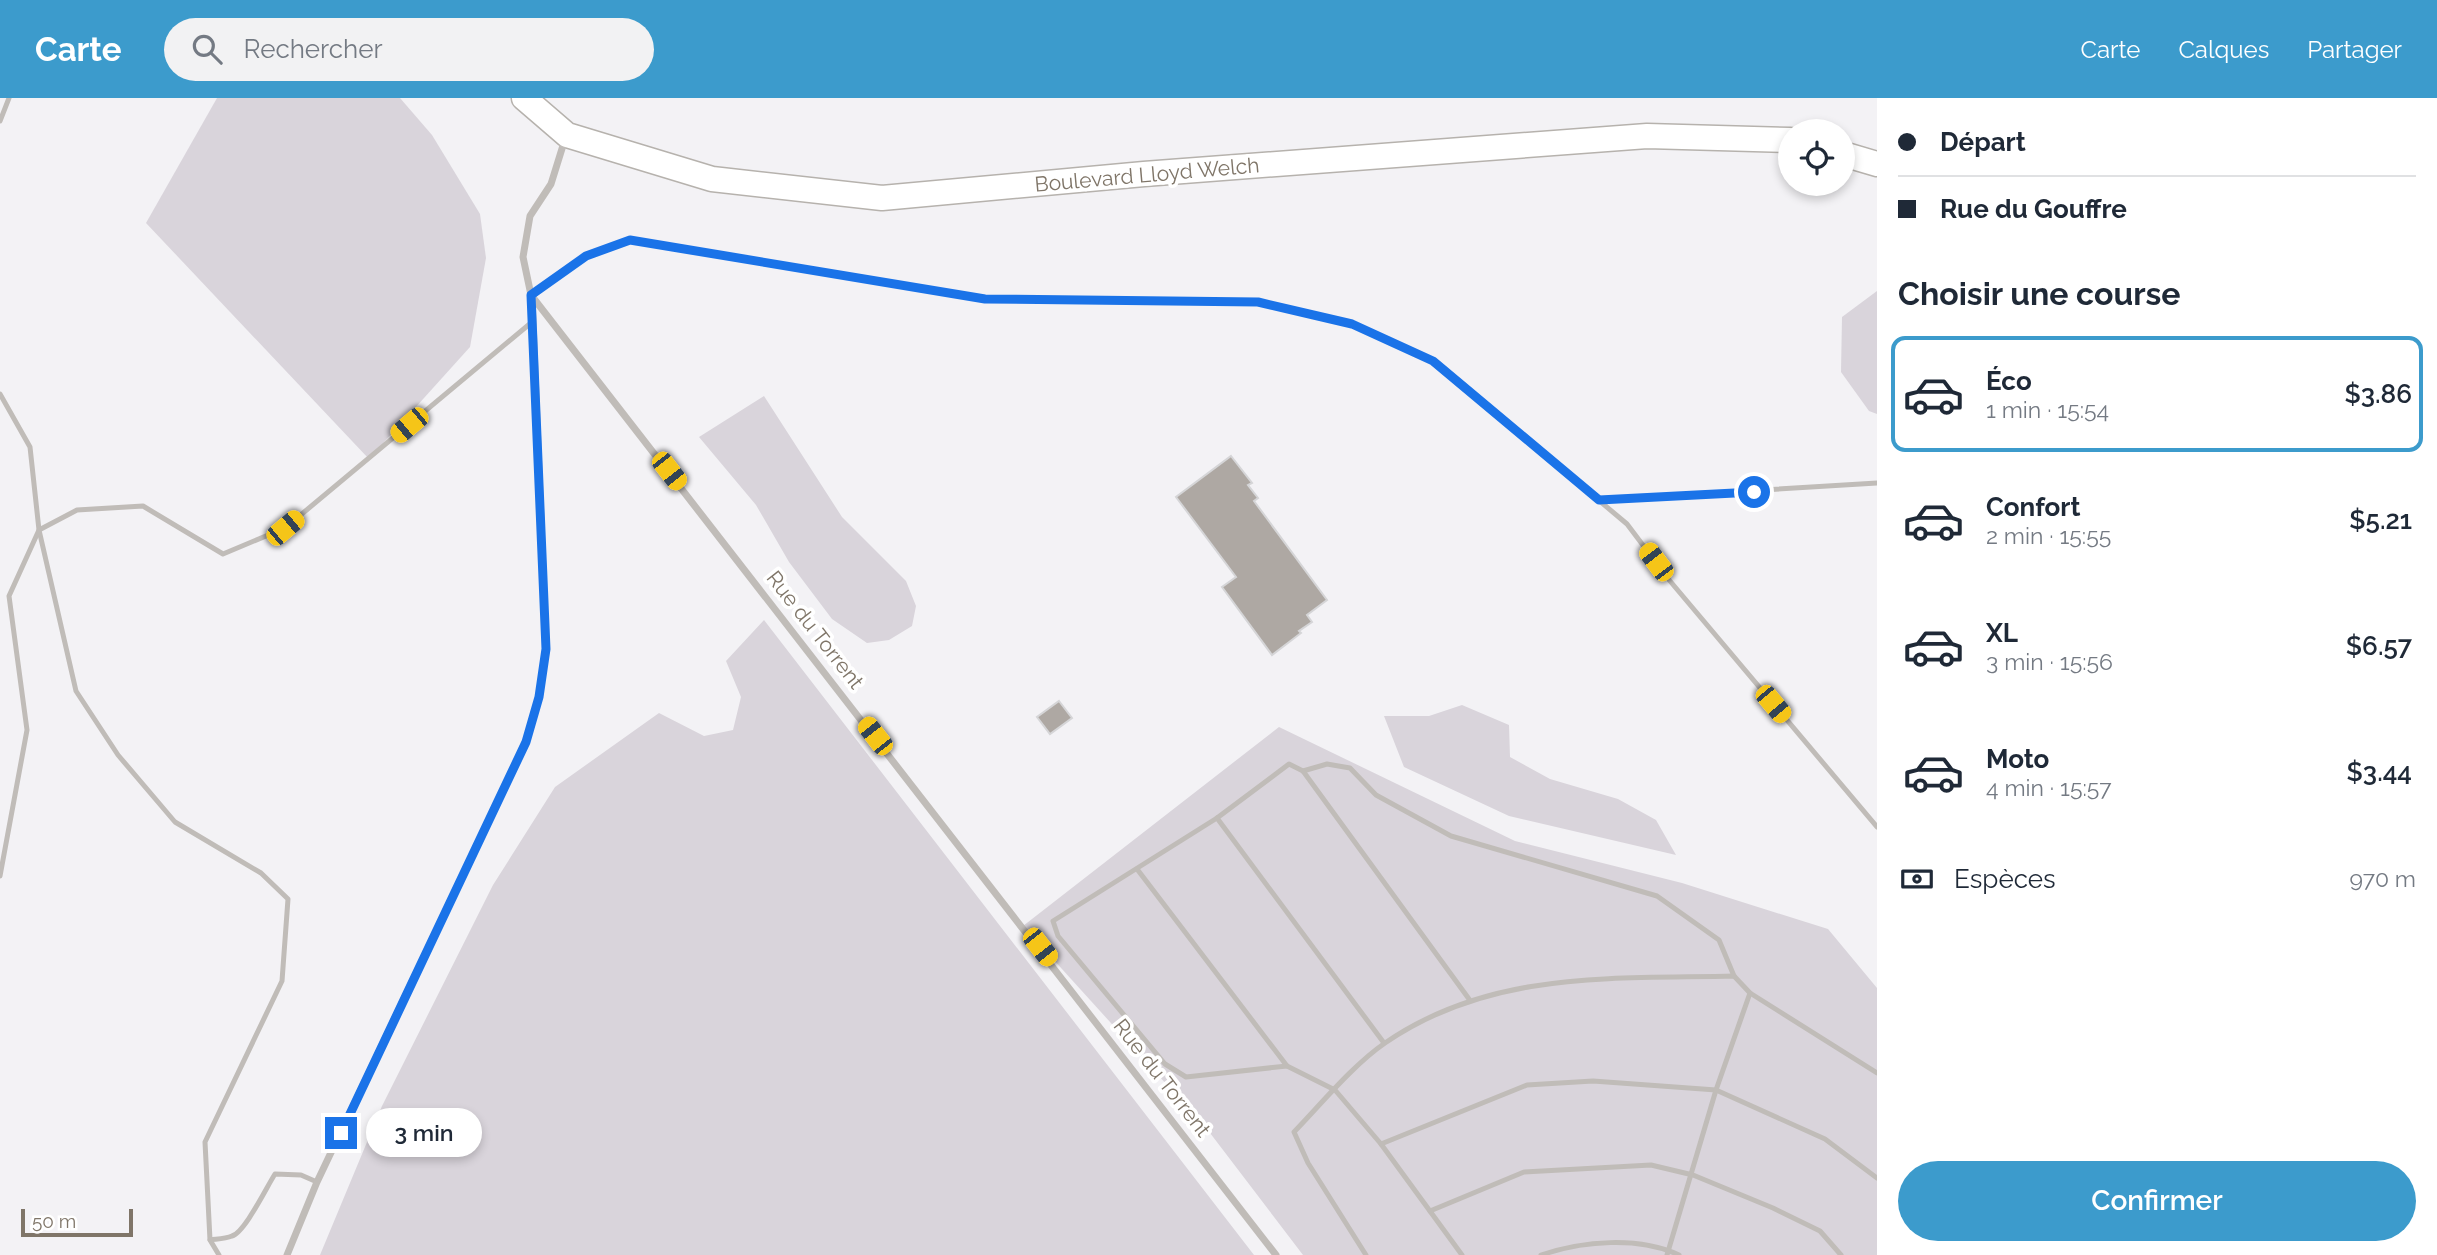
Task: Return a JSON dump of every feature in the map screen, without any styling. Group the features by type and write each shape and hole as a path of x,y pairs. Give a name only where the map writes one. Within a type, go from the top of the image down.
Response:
{"main road":[{"name":"Boulevard Lloyd Welch","path":"524,98 566,135 712,179 882,198 1144,174 1647,136 1778,140"},
{"path":"1855,158 1877,164"}],"street":[{"name":"Rue du Torrent","path":"566,135 551,184 530,216 523,257 531,295 1276,1255"},
{"path":"287,1255 317,1182 526,742 539,697 546,649 531,295"}],"lane":[{"path":"0,121 9,98"},
{"path":"531,295 586,256 630,240 985,299 1258,302 1352,324 1433,361 1627,524 1670,581 1877,827"},
{"path":"0,876 27,730 9,596 39,530 77,510 143,506 223,554 285,528 533,322"},
{"path":"0,394 30,447 39,530 76,691 118,755 175,822 261,873 288,899 282,981 205,1142 210,1240 219,1255"},
{"path":"1599,500 1877,483"},
{"path":"1287,1066 1186,1077 1165,1065 1058,936 1053,921 1217,818 1289,764 1303,771 1469,999"},
{"path":"1303,771 1327,764 1350,768 1376,796 1451,836 1657,896 1719,940 1734,976 1750,993 1877,1073"},
{"path":"1217,818 1384,1043"},
{"path":"1137,869 1287,1066 1335,1090 1381,1144 1462,1255"},
{"path":"1366,1255 1308,1163 1294,1132 1384,1043 1469,999 1558,980 1734,976"},
{"path":"1668,1253 1716,1090 1750,993"},
{"path":"1381,1144 1527,1085 1594,1080 1716,1090 1825,1139 1877,1178"},
{"path":"1430,1211 1524,1172 1651,1165 1693,1175 1820,1231 1841,1255"},
{"path":"210,1240 235,1236 251,1218 255,1204 275,1174 301,1175 317,1182"},
{"path":"1541,1255 1614,1242 1679,1255"}],"shaded area":[{"path":"217,98 400,98 432,135 480,214 486,258 470,347 369,459 146,223"},
{"path":"1877,291 1877,414 1869,411 1841,372 1842,317"},
{"path":"764,396 842,517 906,581 916,606 912,626 889,640 867,643 832,619 789,562 756,505 699,437"},
{"path":"764,620 1254,1255 320,1255 382,1106 493,885 555,787 659,713 704,736 733,730 741,697 726,661"},
{"path":"1462,705 1509,725 1510,757 1550,779 1618,799 1656,820 1676,855 1509,816 1404,767 1384,716 1429,716"},
{"path":"1279,727 1515,841 1682,883 1828,929 1877,988 1877,1255 1303,1255 1207,1129 1023,926"}],"building":[{"path":"1231,456 1252,483 1248,485 1258,498 1254,501 1327,600 1307,615 1312,622 1299,631 1301,633 1272,655 1222,587 1236,577 1176,497"},
{"path":"1059,701 1072,718 1050,734 1037,717"}],"route":[{"path":"341,1133 526,742 533,720 546,649 531,295 586,256 630,240 985,299 1258,302 1352,324 1433,361 1599,500 1754,492"}]}
